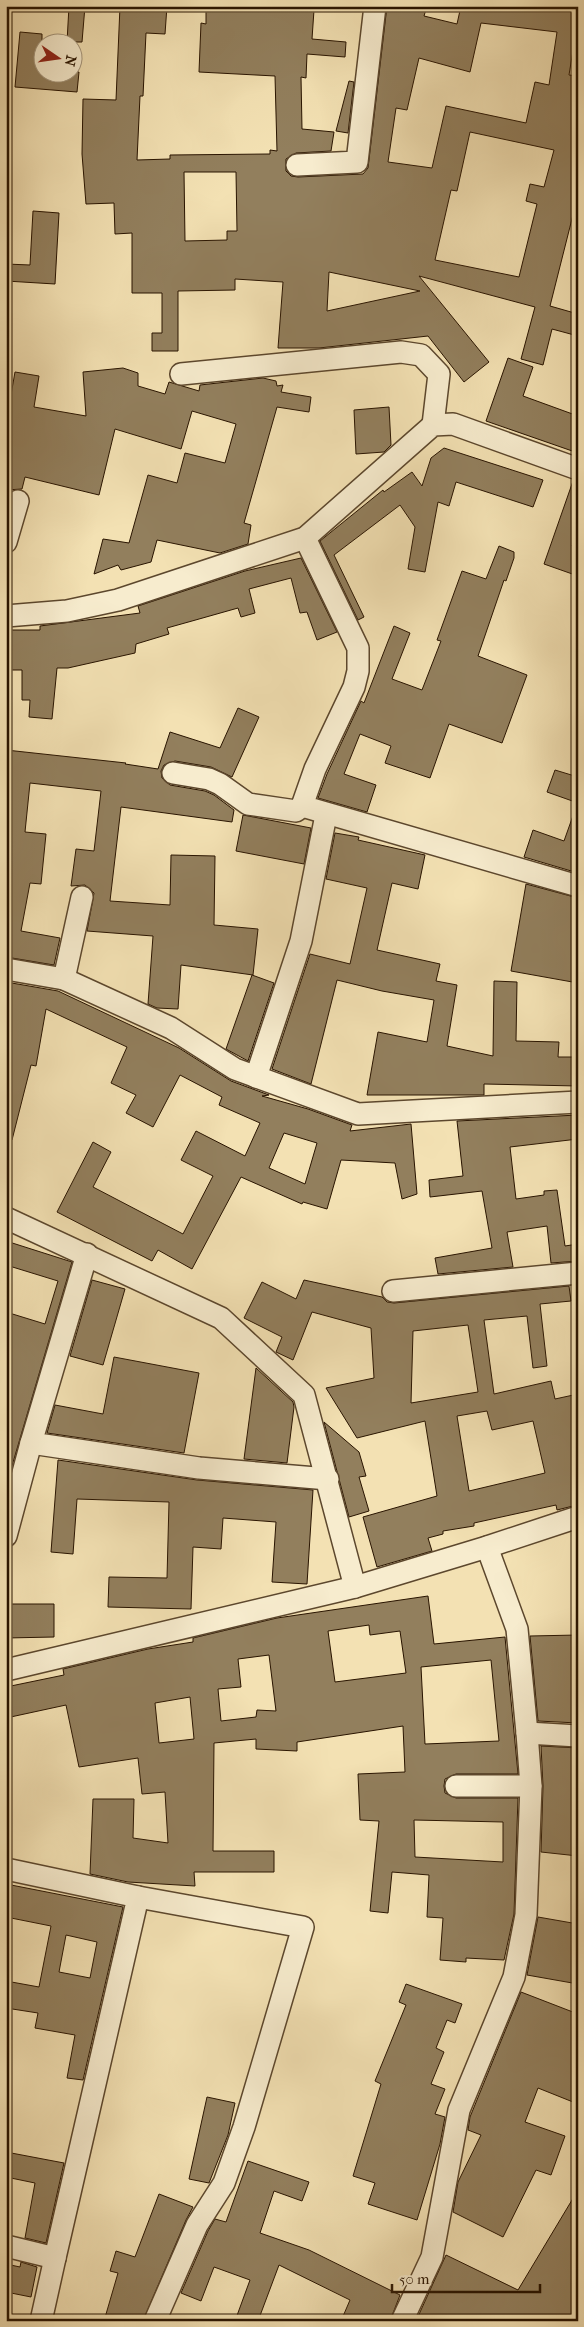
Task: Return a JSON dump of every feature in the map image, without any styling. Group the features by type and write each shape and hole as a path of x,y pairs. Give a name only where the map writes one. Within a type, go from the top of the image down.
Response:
{"street":[{"path":"298,165 356,162 375,6"},
{"path":"181,374 401,352 421,356 439,374 433,425"},
{"path":"6,616 67,611 118,600 305,538 433,425 454,424 578,469"},
{"path":"6,542 18,501"},
{"path":"173,773 209,779 220,784 248,804 296,810 302,806 315,769 354,687 358,671 358,648 305,538"},
{"path":"302,806 578,886"},
{"path":"256,1077 301,941 326,814"},
{"path":"64,979 82,897"},
{"path":"6,969 64,979 172,1028 235,1069 358,1114 578,1102"},
{"path":"6,1218 87,1254 221,1318 272,1363 304,1395 328,1479 333,1508 355,1587"},
{"path":"6,1536 31,1443 87,1254"},
{"path":"393,1291 578,1273"},
{"path":"31,1443 199,1468 328,1479"},
{"path":"6,1670 355,1587 487,1547 578,1516"},
{"path":"402,2321 432,2257 459,2110 514,1977 526,1915 531,1786 517,1629 487,1547"},
{"path":"527,1733 578,1736"},
{"path":"456,1786 531,1786"},
{"path":"6,1869 138,1897 303,1928 244,2127 224,2184 196,2225 155,2321"},
{"path":"40,2321 138,1897"},
{"path":"6,2246 55,2258"}],"building":[{"path":"69,6 85,6 82,42 82,32 68,32"},
{"path":"120,6 167,6 165,34 146,33 143,96 140,96 137,160 170,159 170,155 270,154 270,150 277,151 275,76 199,72 201,23 206,24 206,6 314,10 312,39 346,42 345,57 307,54 306,78 301,77 302,129 334,132 331,151 296,153 286,159 286,171 291,176 298,177 363,174 368,168 387,6 427,6 424,16 457,24 461,6 548,6 578,11 578,39 575,38 569,75 578,76 578,195 550,306 578,314 578,336 552,329 543,365 521,359 535,307 419,276 489,362 464,382 428,336 319,348 278,348 283,282 235,279 235,290 178,291 178,351 152,351 152,333 162,333 162,293 132,293 132,233 115,234 114,203 86,204 82,154 83,99 116,100","holes":["481,23 557,32 549,85 535,82 526,123 446,106 432,168 388,162 396,108 407,110 419,58 470,72","470,132 554,150 544,187 530,184 526,201 537,204 519,277 435,260 451,190 457,191","184,172 236,172 237,231 227,231 227,240 185,241","329,272 420,291 327,311"]},
{"path":"20,32 32,33 32,82 78,82 77,92 15,87"},
{"path":"349,81 354,82 348,133 336,131"},
{"path":"33,211 59,213 55,284 6,281 6,264 30,265"},
{"path":"508,358 533,367 523,396 578,416 578,453 486,421"},
{"path":"123,368 138,373 138,386 165,394 169,382 199,391 200,385 263,378 276,381 277,386 283,385 281,392 311,397 309,412 277,407 244,523 251,525 248,544 220,553 157,540 151,562 121,570 118,565 94,574 103,539 129,543 148,475 177,483 185,453 225,463 236,424 192,411 181,449 115,429 99,495 25,477 22,489 6,490 6,423 15,372 39,376 34,407 86,416 83,372"},
{"path":"389,407 391,445 384,452 356,454 354,410"},
{"path":"444,448 543,480 533,507 456,482 449,506 438,502 425,572 408,569 415,527 400,505 334,555 364,617 358,620 320,541 383,490 384,492 412,472 422,486 431,458"},
{"path":"573,481 578,481 578,528 572,546 578,547 578,576 544,564"},
{"path":"499,546 514,552 514,558 506,581 504,580 478,656 527,675 502,743 449,724 430,778 385,763 391,746 360,734 344,774 376,785 367,812 318,798 361,701 364,703 394,626 410,633 392,679 422,690 441,641 437,640 462,571 486,579"},
{"path":"301,558 337,632 317,640 307,612 300,613 291,578 249,589 255,613 241,617 238,608 167,628 169,634 136,644 135,653 68,668 57,668 52,719 29,717 30,700 22,700 22,670 6,670 6,630 40,630 40,626 140,613 138,606 245,571"},
{"path":"238,708 259,717 232,777 211,767 175,761 164,765 161,771 162,778 170,785 205,791 214,795 234,810 232,822 121,807 110,901 170,905 171,855 215,856 214,925 258,929 253,975 181,965 178,1009 157,1008 148,1004 153,936 87,931 94,893 85,885 71,886 76,849 94,851 101,791 30,783 25,832 46,834 41,884 30,883 21,931 60,938 54,965 6,957 6,856 10,821 6,821 6,750 126,763 158,769 170,732 220,748"},
{"path":"555,770 578,777 578,803 547,792"},
{"path":"575,810 578,810 578,873 524,857 533,830 564,841"},
{"path":"243,815 311,828 304,864 236,851"},
{"path":"335,833 359,837 358,840 425,855 418,889 392,883 377,950 440,964 436,981 457,985 447,1046 493,1056 494,981 517,982 516,1041 559,1042 558,1057 578,1057 578,1086 484,1084 484,1095 367,1095 378,1032 427,1042 434,1000 382,991 337,980 311,1084 272,1069 310,954 350,964 367,888 326,879"},
{"path":"526,884 578,898 578,983 511,971"},
{"path":"252,975 274,983 248,1061 226,1049"},
{"path":"6,982 58,991 179,1048 231,1081 269,1095 262,1096 308,1109 352,1125 350,1131 411,1124 417,1194 402,1199 395,1163 341,1160 327,1209 303,1202 302,1204 241,1177 192,1269 158,1250 152,1261 57,1212 93,1142 111,1152 93,1187 183,1234 213,1176 181,1160 196,1131 245,1156 260,1123 219,1105 222,1097 180,1075 153,1127 126,1113 136,1095 111,1083 127,1047 46,1009 36,1066 31,1065 12,1140 6,1139","holes":["284,1133 317,1143 305,1184 269,1168"]},
{"path":"578,1115 578,1139 510,1147 516,1199 544,1195 544,1191 557,1190 565,1246 578,1244 578,1261 551,1263 547,1226 507,1232 513,1267 438,1274 435,1258 492,1248 482,1191 430,1197 429,1180 463,1176 457,1121"},
{"path":"6,1241 72,1262 9,1476 6,1476 6,1312 45,1324 58,1281 6,1265"},
{"path":"92,1280 125,1289 103,1365 70,1356"},
{"path":"304,1280 382,1297 387,1302 394,1303 569,1286 571,1301 540,1304 547,1366 533,1368 527,1316 484,1320 494,1394 551,1381 555,1399 578,1394 577,1505 557,1510 556,1505 474,1523 474,1526 443,1531 443,1534 428,1538 432,1551 377,1567 363,1517 437,1496 425,1421 357,1438 326,1388 374,1378 371,1328 312,1312 293,1360 276,1352 282,1337 244,1318 262,1282 296,1299","holes":["468,1325 478,1392 411,1403 413,1331","487,1411 492,1430 533,1421 545,1473 469,1491 457,1416"]},
{"path":"114,1357 199,1373 184,1453 47,1433 55,1405 103,1414"},
{"path":"256,1368 293,1402 287,1463 244,1459"},
{"path":"324,1422 359,1452 366,1476 359,1477 369,1511 349,1517"},
{"path":"58,1460 197,1480 313,1490 307,1584 272,1582 276,1522 223,1518 221,1549 193,1547 191,1609 108,1607 109,1577 167,1578 169,1502 77,1499 73,1554 51,1552"},
{"path":"428,1596 434,1644 505,1637 518,1774 456,1774 445,1779 444,1786 445,1793 456,1798 518,1798 514,1914 504,1960 466,1958 466,1962 440,1960 443,1918 427,1917 429,1875 392,1872 388,1913 370,1911 379,1821 360,1820 358,1774 405,1772 403,1726 297,1742 297,1751 256,1749 256,1739 214,1743 213,1851 274,1851 274,1872 194,1872 195,1886 128,1882 90,1874 93,1799 134,1799 133,1838 168,1843 165,1792 142,1794 138,1758 79,1767 66,1705 6,1718 6,1687 64,1675 63,1669 148,1649 193,1642 193,1638 277,1618","holes":["369,1625 370,1635 400,1631 406,1673 335,1682 328,1631","269,1655 276,1711 257,1710 256,1717 221,1721 218,1689 241,1687 238,1659","491,1660 499,1741 425,1744 421,1667","190,1697 194,1739 159,1743 155,1703","414,1820 503,1822 503,1862 415,1857"]},
{"path":"6,1604 54,1604 54,1637 6,1638"},
{"path":"578,1635 578,1723 538,1721 530,1636"},
{"path":"541,1746 578,1748 578,1856 541,1852 543,1786"},
{"path":"6,1884 123,1907 83,2080 67,2078 75,2035 35,2028 38,2013 6,2008 6,1981 39,1987 51,1926 6,1917","holes":["66,1935 97,1942 90,1978 59,1972"]},
{"path":"538,1917 578,1924 578,1984 527,1975"},
{"path":"406,1984 462,2004 455,2023 447,2020 436,2048 444,2052 431,2084 445,2089 435,2114 445,2117 440,2144 417,2220 368,2204 375,2183 353,2176 381,2084 375,2081 406,2005 399,2002"},
{"path":"521,1992 578,2014 578,2104 538,2088 525,2122 565,2136 551,2175 536,2170 503,2237 453,2212 458,2182 481,2135 468,2130 470,2117"},
{"path":"207,2097 235,2103 228,2135 209,2183 189,2179"},
{"path":"6,2152 64,2163 46,2243 25,2238 35,2183 6,2177"},
{"path":"248,2161 309,2182 302,2201 274,2191 260,2233 309,2250 400,2295 390,2321 341,2321 350,2300 279,2265 258,2321 235,2321 250,2280 214,2267 201,2301 181,2293 215,2219 226,2222"},
{"path":"578,2190 578,2321 416,2321 446,2255 518,2290"},
{"path":"159,2194 193,2207 143,2321 104,2321 118,2273 110,2271 116,2251 135,2257"},
{"path":"21,2262 37,2267 31,2297 6,2292 6,2264 20,2267"}]}
